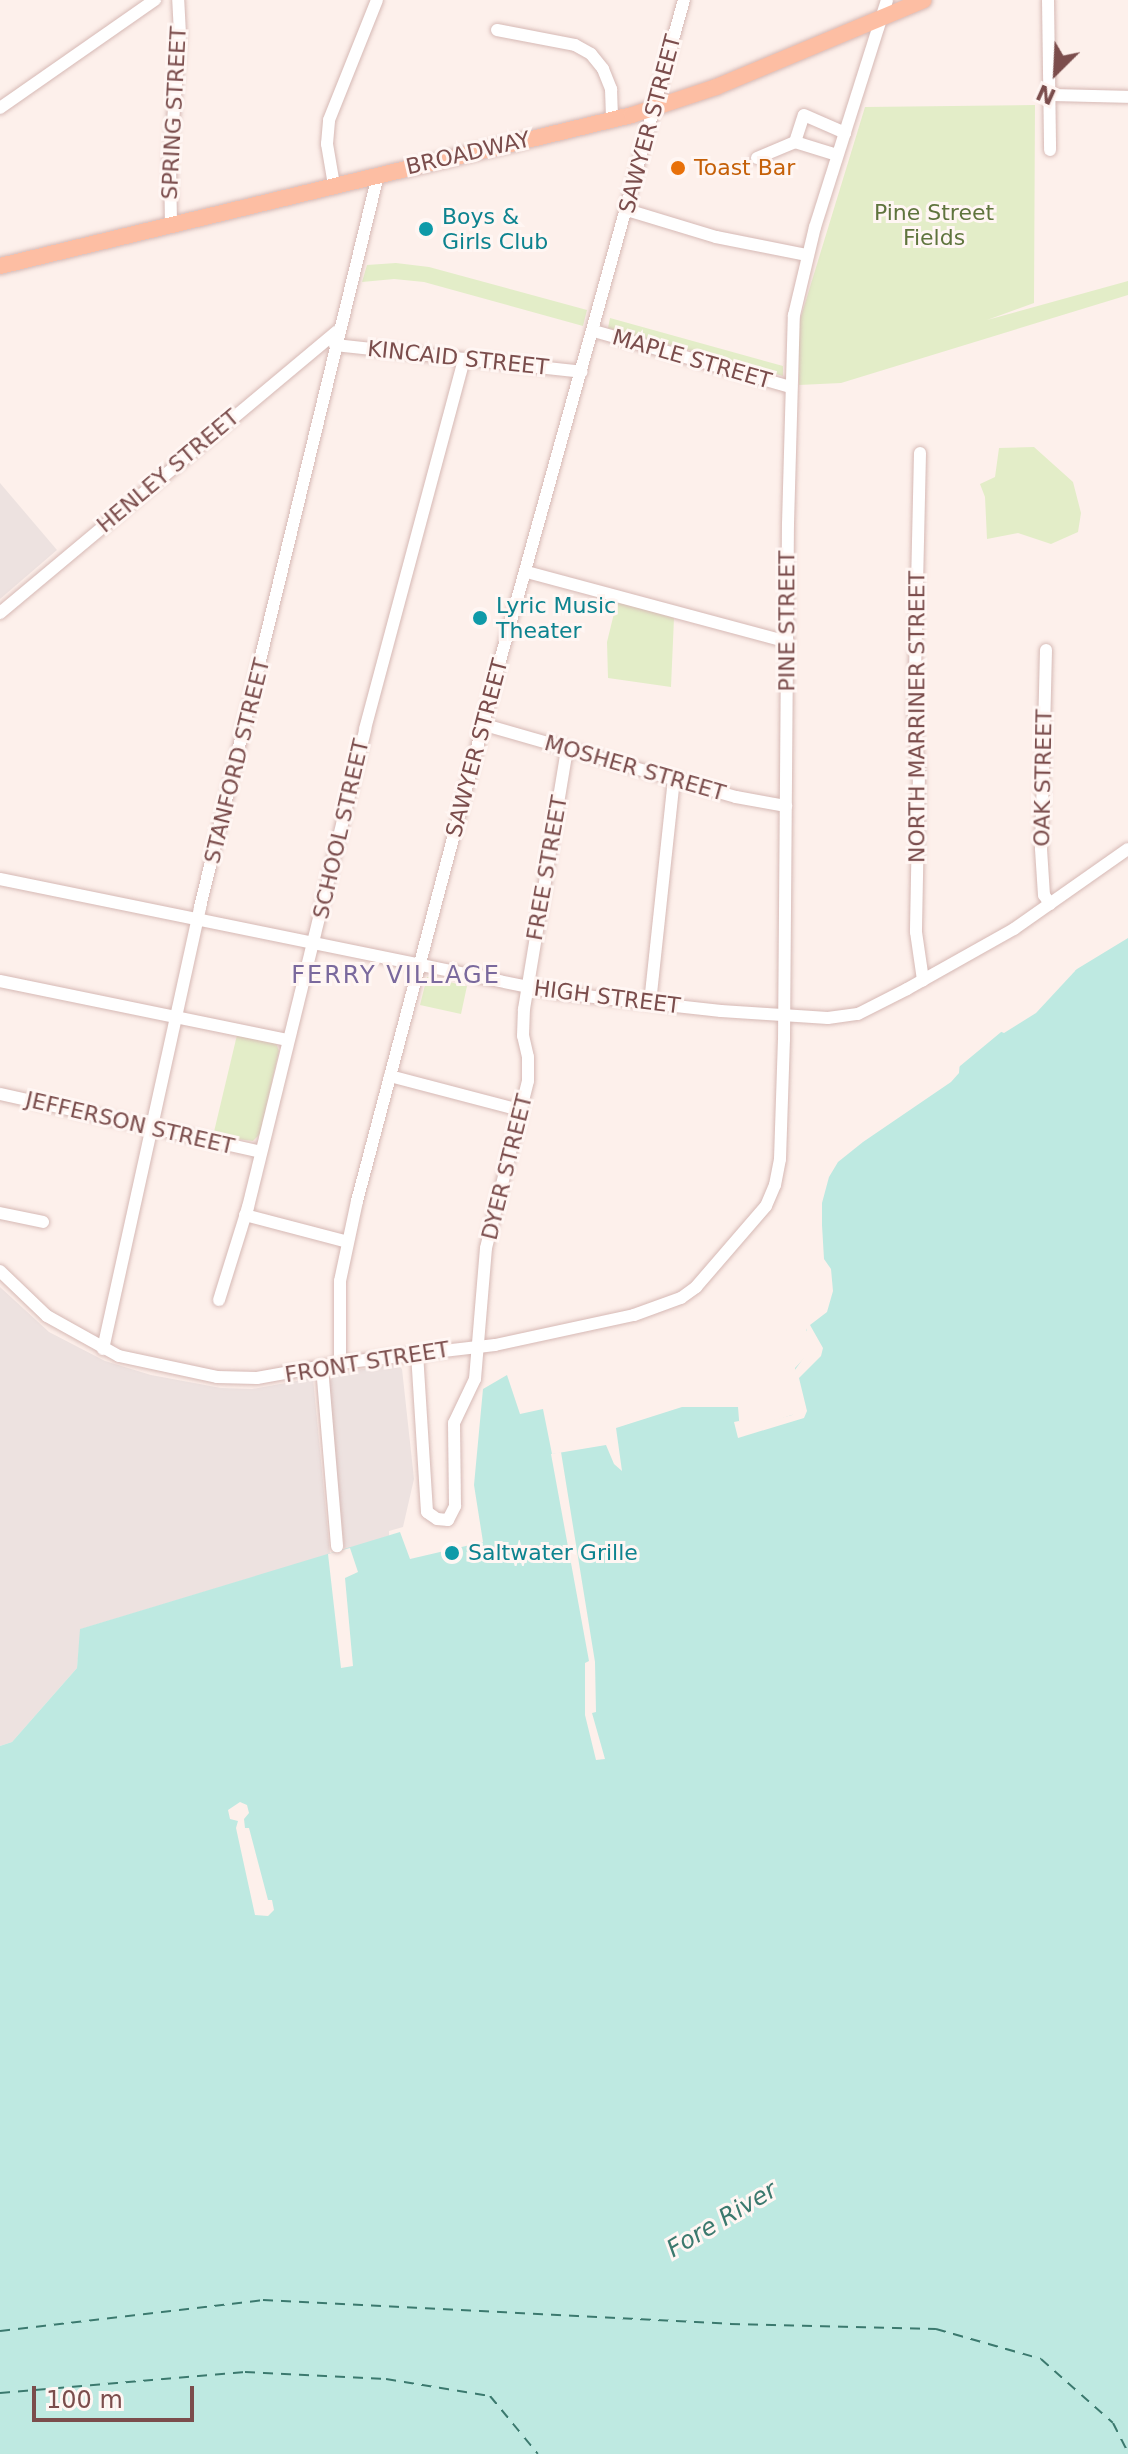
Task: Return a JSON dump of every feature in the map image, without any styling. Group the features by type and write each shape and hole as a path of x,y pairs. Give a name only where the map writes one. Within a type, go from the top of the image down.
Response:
{"main road":[{"name":"BROADWAY","path":"0,266 654,109 924,0"}],"street":[{"path":"0,108 155,0"},
{"name":"SPRING STREET","path":"171,225 170,159 180,34 178,0"},
{"path":"334,185 327,144 329,120 377,0"},
{"name":"SAWYER STREET","path":"340,1363 340,1281 348,1242 419,965 684,0"},
{"name":"PINE STREET","path":"735,1242 766,1206 775,1185 781,1134 794,315 807,255 887,0"},
{"path":"1048,0 1050,150"},
{"path":"497,30 575,45 591,54 603,69 611,89 612,119"},
{"path":"1048,95 1128,97"},
{"path":"795,142 804,115 845,133"},
{"path":"757,158 795,142 837,155"},
{"name":"STANFORD STREET","path":"103,1349 197,919 315,441 337,331 378,175"},
{"path":"627,210 716,237 807,255"},
{"name":"HENLEY STREET","path":"0,613 337,331"},
{"name":"MAPLE STREET","path":"594,331 791,387"},
{"name":"KINCAID STREET","path":"335,345 582,372"},
{"name":"SCHOOL STREET","path":"219,1300 245,1215 365,729 464,359"},
{"name":"NORTH MARRINER STREET","path":"920,453 914,714 919,773 916,932 923,980"},
{"path":"527,572 788,642"},
{"name":"OAK STREET","path":"1046,650 1041,849 1044,895 1050,904"},
{"name":"MOSHER STREET","path":"485,725 674,779 786,806"},
{"name":"FREE STREET","path":"527,988 567,749"},
{"path":"650,1003 674,779"},
{"name":"HIGH STREET","path":"0,879 527,988 650,1003 828,1018 858,1014 923,980 1050,904 1128,849"},
{"path":"0,981 288,1040"},
{"name":"DYER STREET","path":"417,1353 427,1512 437,1519 448,1520 455,1506 454,1423 475,1379 486,1248 528,1081 522,1027 527,988"},
{"path":"390,1076 520,1110"},
{"name":"JEFFERSON STREET","path":"0,1094 261,1152"},
{"path":"0,1213 43,1222"},
{"path":"245,1215 348,1242"},
{"name":"FRONT STREET","path":"0,1271 47,1316 103,1349 161,1367 217,1377 257,1378 340,1363 476,1346 634,1315 681,1298 696,1287 735,1242"},
{"path":"322,1367 337,1546"}],"shaded area":[{"path":"0,483 57,550 0,599"},
{"path":"0,1287 49,1332 105,1361 151,1375 221,1388 252,1389 313,1378 330,1554 81,1629 77,1668 12,1742 0,1746"},
{"path":"396,1363 402,1369 414,1479 403,1527 389,1531 389,1536 350,1548 346,1566 328,1383 336,1374"}],"green space":[{"name":"Pine Street Fields","path":"1035,105 1034,303 987,320 1128,281 1128,295 841,383 799,385 799,323 865,107"},
{"path":"396,263 429,267 587,310 583,326 424,282 394,279 362,282 367,265"},
{"path":"610,318 783,366 783,376 608,328"},
{"path":"1034,447 1073,482 1081,513 1078,532 1051,544 1018,533 987,539 985,497 980,484 995,477 999,448"},
{"path":"617,601 674,618 671,687 608,678 607,642"},
{"path":"427,977 467,986 461,1014 420,1005"},
{"path":"237,1035 276,1043 279,1051 260,1134 253,1141 213,1136"}],"water":[{"name":"Fore River","path":"1128,938 1128,2454 0,2454 0,1746 12,1742 77,1668 80,1629 400,1532 410,1559 483,1542 474,1485 483,1389 507,1375 520,1414 543,1409 552,1454 606,1445 614,1464 622,1471 616,1428 682,1407 738,1407 740,1432 801,1412 795,1368 810,1352 814,1342 806,1330 823,1298 819,1195 833,1161 907,1110 1077,969"}],"pier":[{"path":"1073,967 1075,971 1036,1013 1004,1033 999,1031"},
{"path":"960,1061 959,1073 951,1082 863,1142 838,1162 829,1177 822,1203 822,1225 824,1259 831,1269 833,1291 827,1312 810,1325 823,1348 821,1356 799,1378 807,1411 804,1418 738,1438 734,1422 739,1421 743,1428 792,1415 797,1410 792,1374 810,1349 804,1316 820,1298 815,1195 822,1170 831,1158 905,1107"},
{"path":"561,1452 595,1662 596,1712 592,1713 605,1759 596,1760 585,1715 585,1663 589,1661 551,1454"},
{"path":"350,1548 358,1572 345,1578 353,1666 341,1668 328,1554"},
{"path":"240,1802 247,1805 249,1813 244,1819 245,1828 249,1828 268,1900 272,1900 274,1910 268,1916 255,1915 236,1828 238,1821 230,1819 228,1810"}],"ferry route":[{"path":"0,2331 263,2300 730,2324 936,2329 1041,2359 1113,2423 1128,2453"},
{"path":"0,2393 245,2372 386,2379 490,2396 538,2454"}],"place":[{"name":"Toast Bar","path":"678,168"},
{"name":"Boys & Girls Club","path":"426,229"},
{"name":"Lyric Music Theater","path":"480,618"},
{"name":"Saltwater Grille","path":"452,1553"}],"district":[{"name":"FERRY VILLAGE","path":"396,976"}]}
